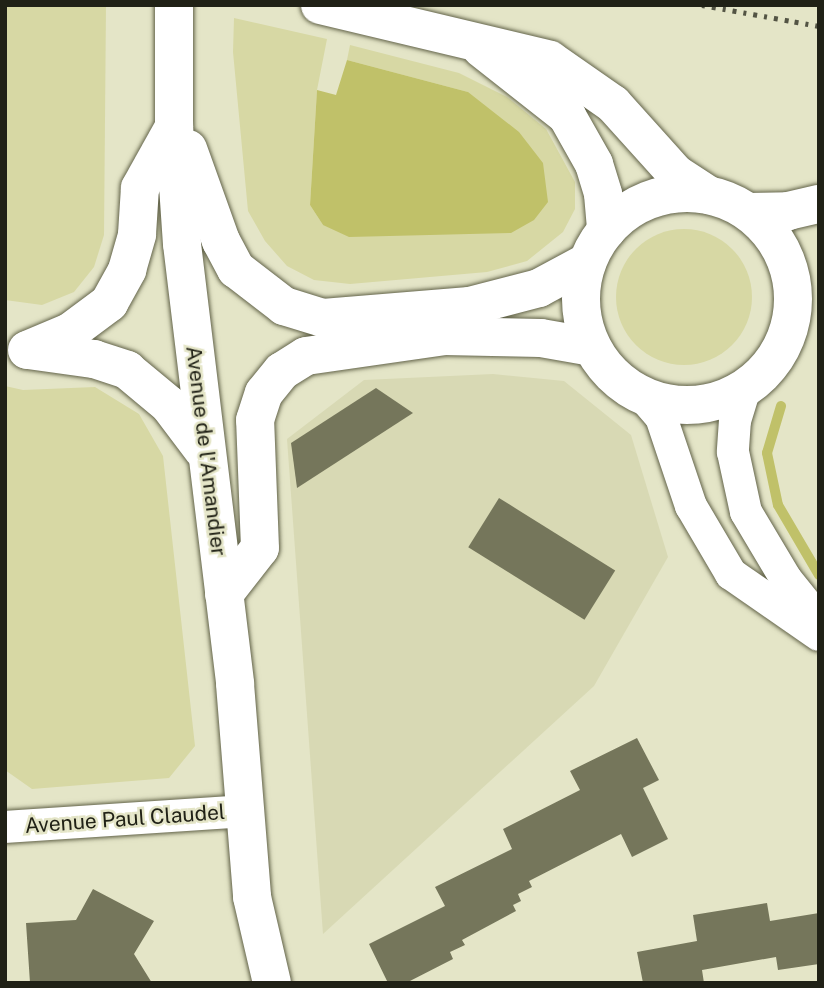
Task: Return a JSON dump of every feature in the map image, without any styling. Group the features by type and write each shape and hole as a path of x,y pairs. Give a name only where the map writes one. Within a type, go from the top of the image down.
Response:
{"main road":[{"name":"Avenue de l'Amandier","path":"174,5 174,127 204,451 224,594 252,897 272,983"},
{"path":"320,5 550,60 578,75 613,104 676,174 708,195 749,212 788,211 819,204"},
{"path":"471,40 567,116 594,164 603,194 597,246 581,291 583,320 592,347 620,381 641,394 666,403 693,405 745,388 770,366 787,337 794,304 792,277 783,252 749,212"},
{"path":"16,348 70,332 109,303 127,270 137,234 140,188 174,127 195,159 221,241 236,269 284,306 323,318 470,306 539,288 597,246 652,199 679,193 708,195"},
{"path":"794,304 819,275"},
{"path":"224,594 260,548 255,420 264,393 282,371 306,356 366,344 444,336 541,338 592,347"},
{"path":"16,348 94,359 127,370 169,405 204,451"},
{"name":"Avenue de l'Amandier","path":"244,983 252,897"}],"street":[{"path":"745,388 735,420 733,452 746,512 786,579 819,620"},
{"path":"641,394 661,417 691,506 731,574 819,635"},
{"name":"Avenue Paul Claudel","path":"10,822 246,811"}],"shaded area":[{"path":"5,5 106,5 104,235 94,267 74,292 42,305 5,300"},
{"path":"234,18 327,39 317,90 310,205 323,225 468,92 347,60 350,45 459,73 507,97 546,129 575,182 575,209 563,232 527,261 487,272 350,284 314,280 287,266 265,241 248,211 233,52"},
{"path":"347,60 468,92 519,132 543,163 548,202 534,220 511,233 349,237 323,225 310,205 317,90 336,95"},
{"path":"684,229 710,235 732,249 746,271 752,297 746,323 732,345 710,359 684,365 658,359 636,345 622,323 616,297 622,271 636,249 658,235"},
{"path":"493,374 564,381 631,435 668,557 594,686 323,934 287,439 364,380"},
{"path":"5,386 23,390 95,387 139,414 163,456 195,746 169,778 32,789 5,770"}],"building":[{"path":"376,388 413,413 297,488 291,443"},
{"path":"499,498 615,571 584,620 468,547"},
{"path":"637,738 659,780 643,788 668,839 632,857 621,834 529,881 532,887 518,894 521,901 513,905 516,911 462,940 465,945 450,952 453,959 406,983 388,983 369,944 445,906 435,887 512,849 503,829 580,790 570,771"},
{"path":"93,889 154,921 134,954 152,983 30,983 26,923 76,920"},
{"path":"767,903 770,921 819,913 819,964 778,970 776,957 702,970 704,983 643,983 637,952 697,941 693,915"}],"waterway":[{"path":"781,406 767,453 778,505 819,575"}],"railway":[{"path":"702,5 819,26"}]}
